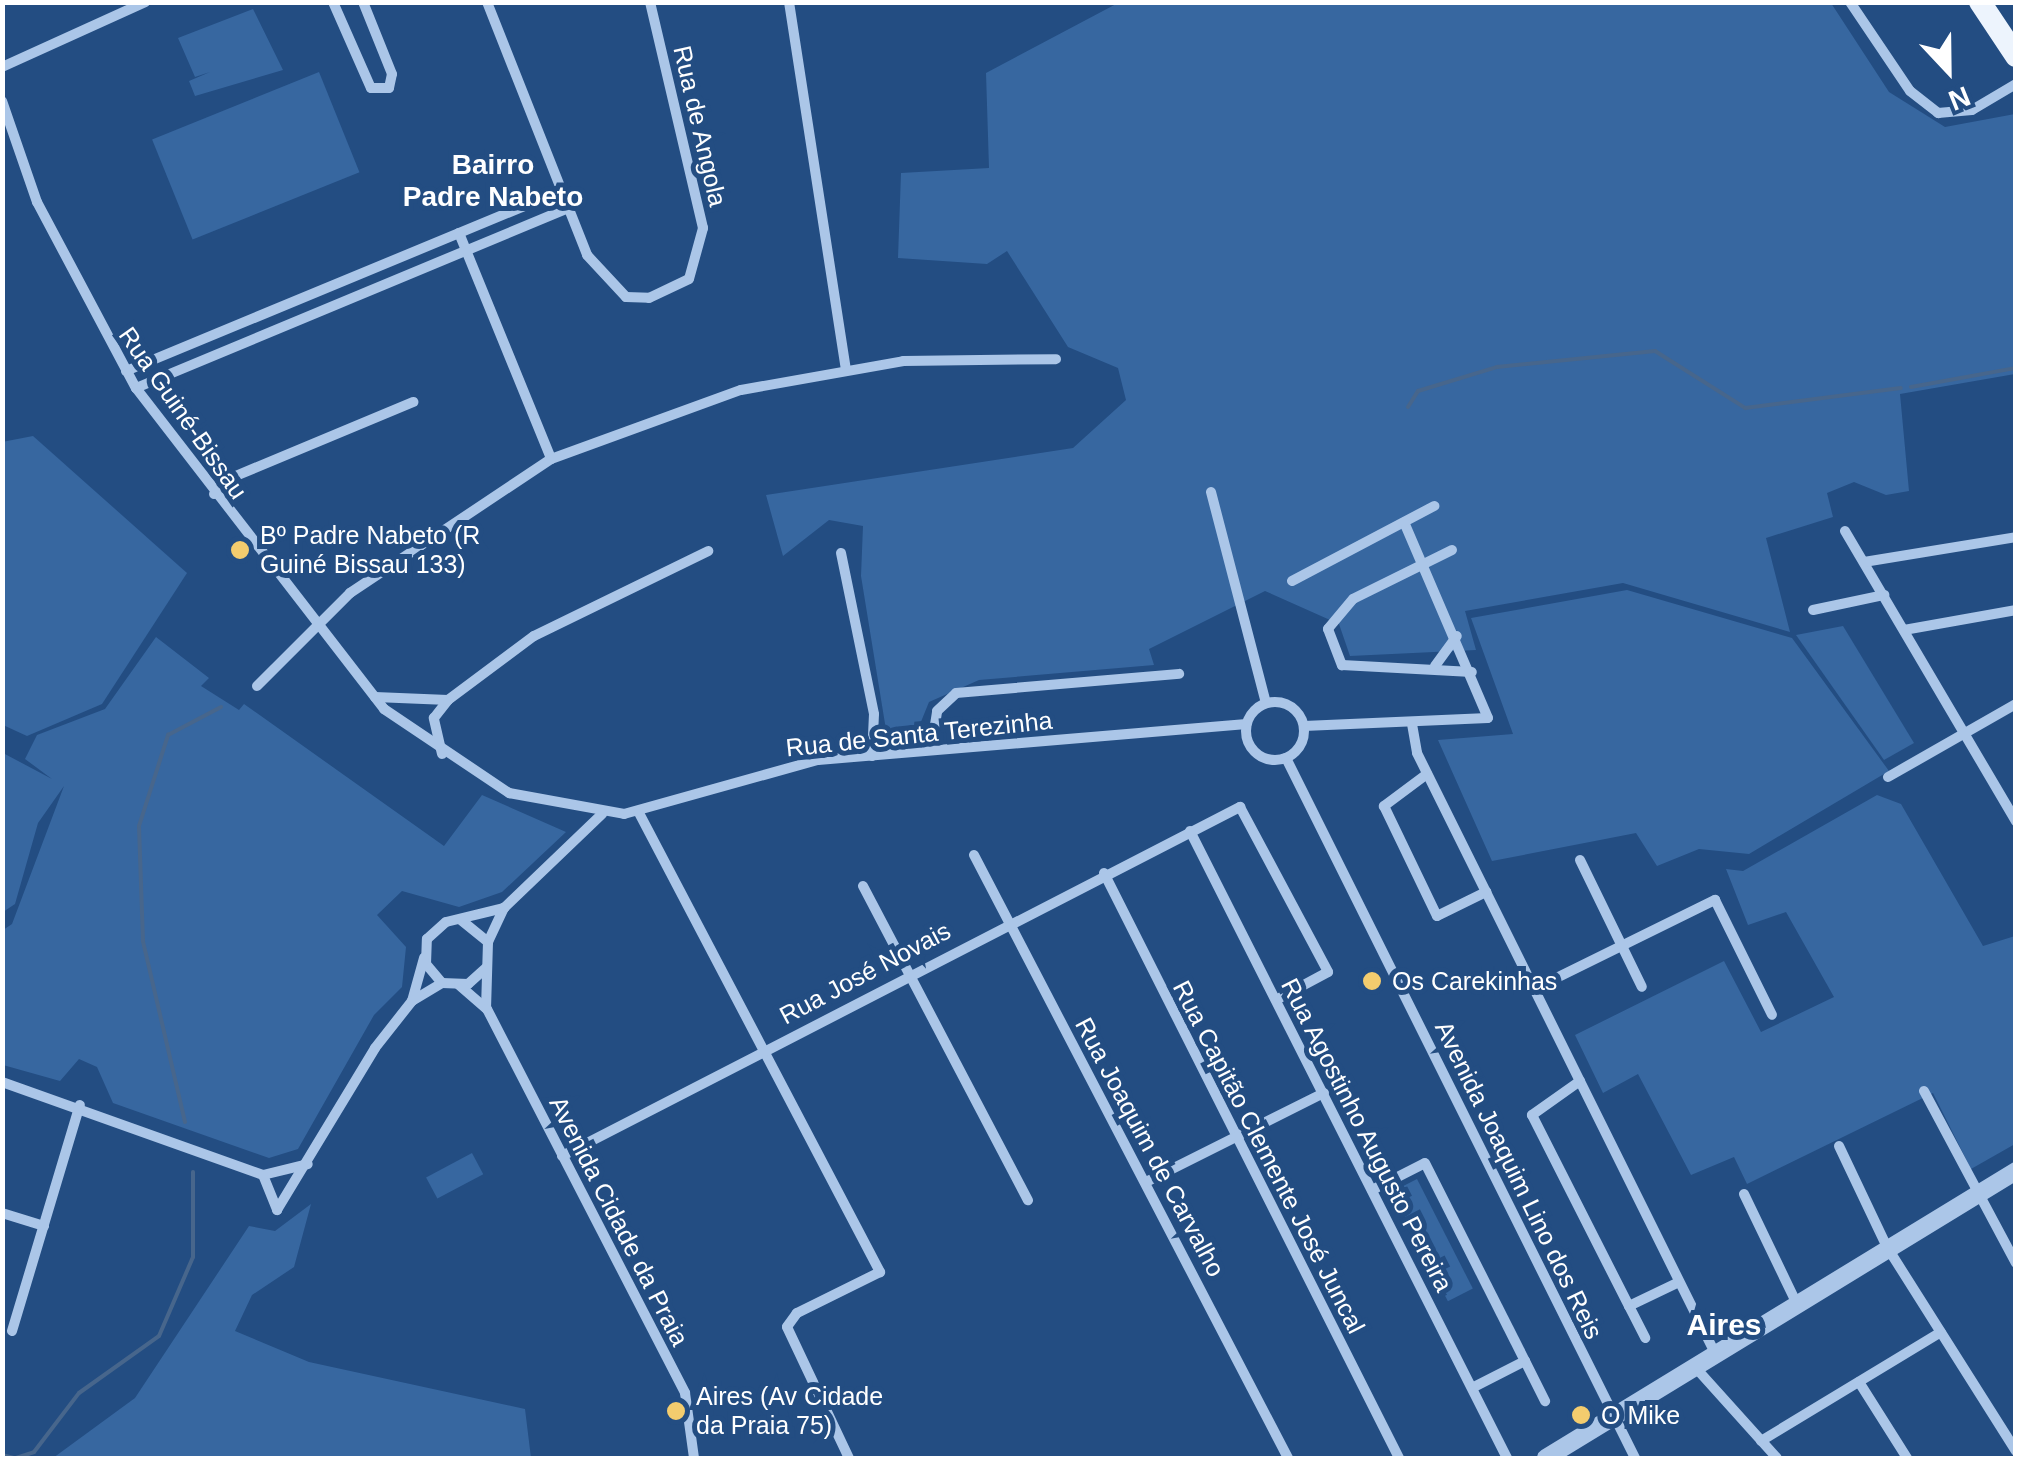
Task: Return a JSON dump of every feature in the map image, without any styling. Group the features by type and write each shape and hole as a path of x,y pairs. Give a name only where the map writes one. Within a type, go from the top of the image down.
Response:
{"main road":[{"path":"1980,2 2016,56"}],"street":[{"path":"2,67 145,2"},
{"path":"333,2 371,88 389,88 392,74 363,2"},
{"name":"Rua de Angola","path":"487,2 568,208 603,280 626,297 671,290 700,264 703,228 650,2"},
{"path":"789,2 846,372"},
{"path":"1850,2 1910,91 1938,113 1972,110 2016,84"},
{"name":"Rua Guiné-Bissau","path":"2,100 37,202 136,388 374,697 442,755 510,793 602,814"},
{"path":"126,370 562,191"},
{"path":"136,388 568,208"},
{"path":"459,233 551,460"},
{"path":"257,686 315,625 462,512 551,460 741,390 902,361 1056,359"},
{"path":"214,494 226,480 413,402"},
{"path":"1210,492 1266,704"},
{"path":"1292,581 1434,506"},
{"path":"1304,726 1488,718 1457,636 1404,522"},
{"path":"1845,530 2016,821"},
{"path":"1864,562 2016,537"},
{"path":"442,755 434,718 448,700 534,636 708,550"},
{"path":"1452,550 1344,605 1328,629 1342,665 1435,666 1472,672"},
{"path":"841,553 874,714 872,756"},
{"path":"1813,610 1884,596"},
{"path":"1904,630 2016,610"},
{"path":"1435,666 1457,636"},
{"path":"931,750 937,711 956,693 1179,674"},
{"path":"374,697 448,700"},
{"path":"1266,704 1246,724 1258,755 1286,758 1304,726"},
{"path":"1266,704 1292,707 1304,726"},
{"path":"1888,777 2016,704"},
{"name":"Rua de Santa Terezinha","path":"602,814 638,811 713,782 872,756 1246,724"},
{"path":"1412,724 1427,774 1716,1355"},
{"name":"Avenida Joaquim Lino dos Reis","path":"1286,758 1634,1458"},
{"path":"1427,774 1384,806 1438,916 1486,892"},
{"name":"Rua José Novais","path":"562,1156 1008,920 1240,807 1249,812 1328,972 1276,1000"},
{"path":"638,811 880,1272 797,1313 787,1327 849,1458"},
{"path":"412,1000 442,982 459,985 486,967 488,942 504,908 602,814"},
{"name":"Rua Agostinho Augusto Pereira","path":"1190,830 1507,1458"},
{"name":"Rua Joaquim de Carvalho","path":"974,854 1288,1458"},
{"path":"1580,860 1642,987"},
{"name":"Rua Capitão Clemente José Juncal","path":"1104,873 1399,1458"},
{"path":"863,886 1028,1200"},
{"path":"1534,990 1715,900 1772,1015"},
{"path":"263,1176 277,1210 308,1164 348,1088 412,1000 434,928 504,908"},
{"path":"458,920 488,942"},
{"path":"425,958 442,982"},
{"name":"Avenida Cidade da Praia","path":"486,967 486,1009"},
{"name":"Avenida Cidade da Praia","path":"459,985 486,1009 685,1394 694,1458"},
{"path":"1580,1081 1531,1110 1644,1338"},
{"path":"2,1082 80,1105 263,1176 308,1164"},
{"path":"1924,1092 1974,1197 2016,1263"},
{"path":"1146,1182 1324,1093"},
{"path":"12,1331 80,1105"},
{"path":"1839,1146 1887,1247 2016,1451"},
{"path":"1372,1190 1424,1164 1545,1401"},
{"path":"1546,1458 2016,1171"},
{"path":"1744,1194 1796,1302"},
{"path":"2,1214 44,1226"},
{"path":"1629,1306 1679,1282"},
{"path":"1761,1441 1940,1332"},
{"path":"1472,1388 1525,1361"},
{"path":"1695,1367 1776,1458"},
{"path":"1859,1382 1907,1458"}],"shaded area":[{"path":"1118,3 1831,3 1889,92 1945,127 2015,114 2015,374 1900,394 1909,491 1886,495 1854,482 1827,493 1833,517 1766,538 1790,632 1623,583 1465,611 1476,650 1350,656 1339,624 1265,591 1149,649 1154,665 979,680 929,702 914,739 887,736 861,576 863,526 829,520 783,556 766,495 1073,448 1126,400 1118,368 1068,347 1007,251 987,264 898,258 901,173 989,168 986,73"},
{"path":"253,9 283,70 195,96 189,81 210,72 195,77 178,38"},
{"path":"319,72 359,172 193,240 152,139"},
{"path":"33,436 187,573 102,704 27,736 3,725 2,442"},
{"path":"1627,590 1792,638 1889,771 1749,854 1699,849 1657,866 1636,833 1492,861 1438,740 1513,734 1471,618"},
{"path":"1843,626 1914,743 1884,760 1796,635"},
{"path":"156,637 209,678 201,686 239,710 244,704 444,846 482,795 566,832 502,892 459,907 402,891 377,915 406,947 402,987 374,1015 298,1149 269,1158 113,1103 97,1067 79,1059 60,1081 3,1065 3,930 12,924 64,786 38,823 15,904 3,912 3,753 52,779 25,759 37,735 105,709"},
{"path":"1877,795 1901,804 1983,946 2015,936 2015,1144 1971,1169 1933,1093 1747,1184 1734,1157 1691,1175 1638,1074 1603,1093 1575,1035 1724,961 1761,1032 1834,997 1786,912 1748,925 1726,869 1743,871"},
{"path":"472,1153 483,1174 437,1199 426,1177"},
{"path":"1417,1179 1473,1289 1448,1301 1392,1192"},
{"path":"311,1204 294,1267 252,1295 235,1331 309,1362 525,1409 531,1458 53,1458 135,1398 249,1226 275,1231"}],"waterway":[{"path":"1408,407 1418,391 1497,367 1655,351 1745,408 1901,388"},
{"path":"1911,387 2016,368"},
{"path":"185,1122 143,941 139,826 168,735 221,707"},
{"path":"16,1458 34,1452 79,1393 159,1336 193,1257 193,1172"},
{"path":"2,1455 14,1458"}],"place":[{"name":"Bº Padre Nabeto (R Guiné Bissau 133)","path":"240,550"},
{"name":"Os Carekinhas","path":"1372,981"},
{"name":"Aires (Av Cidade da Praia 75)","path":"676,1411"},
{"name":"O Mike","path":"1581,1415"}],"district":[{"name":"Bairro Padre Nabeto","path":"493,181"},
{"name":"Aires","path":"1724,1325"}]}
